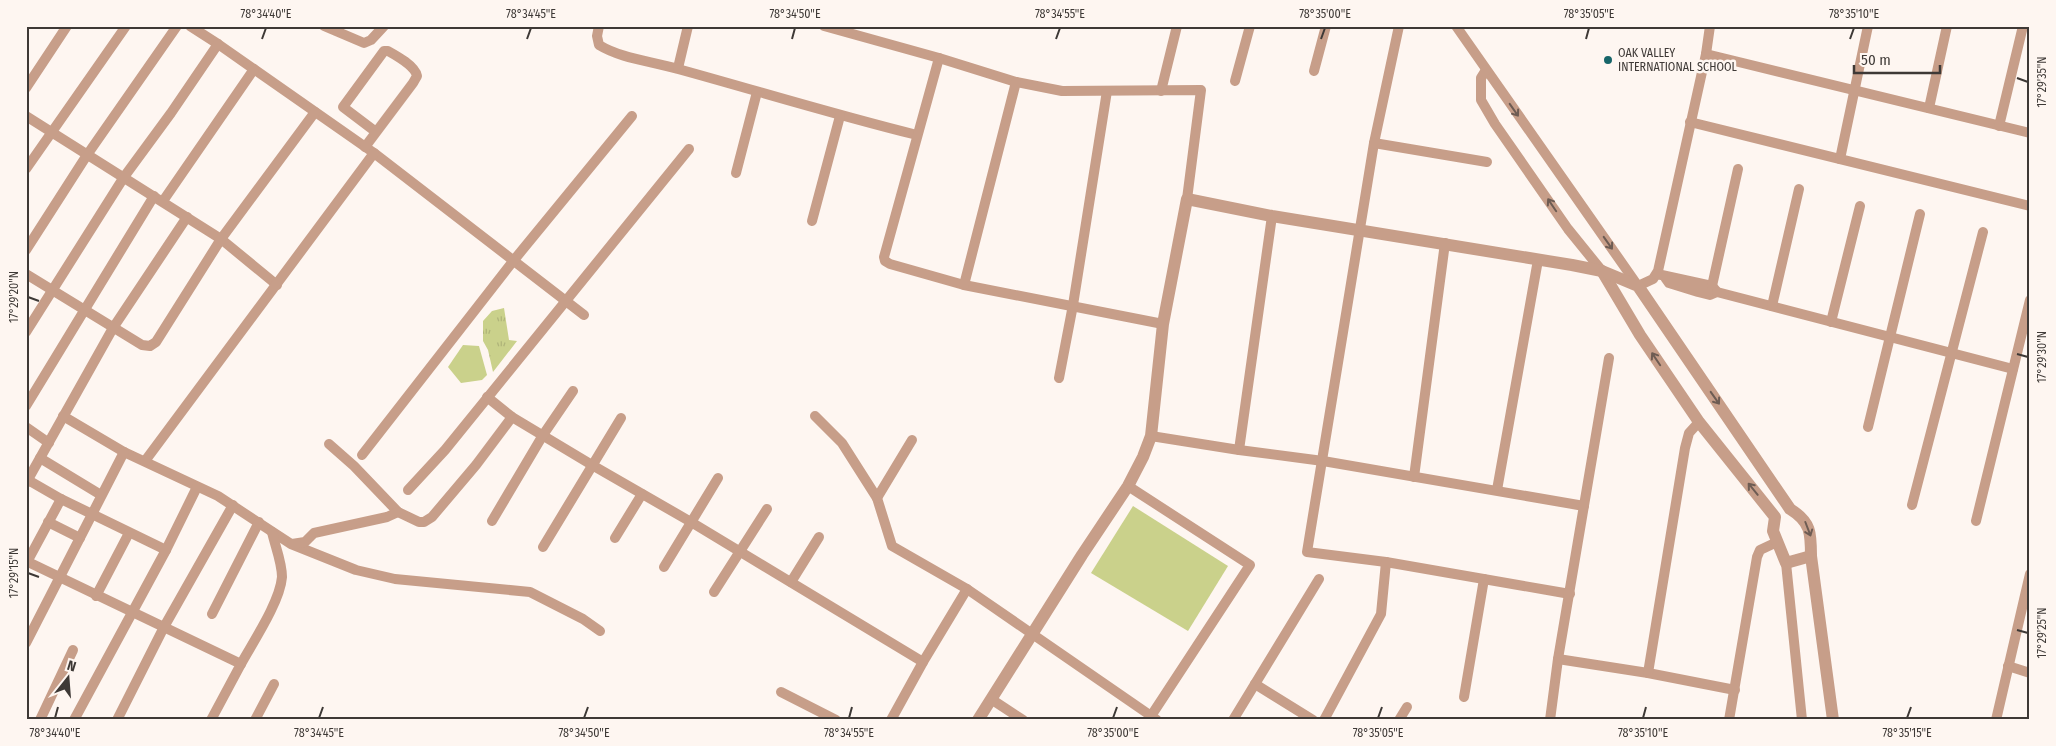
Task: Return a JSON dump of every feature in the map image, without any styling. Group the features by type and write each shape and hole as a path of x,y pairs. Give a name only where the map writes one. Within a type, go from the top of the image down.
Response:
{"street":[{"path":"26,88 67,26"},
{"path":"26,169 126,26"},
{"path":"26,250 87,155 176,26"},
{"path":"190,26 370,150 584,315"},
{"path":"324,26 364,43 372,40 384,26"},
{"path":"599,26 596,36 599,45 609,51 678,68 840,116 917,135"},
{"path":"678,68 688,26"},
{"path":"824,26 1016,82 1062,91 1201,90 1187,199 1163,324 1151,436 1128,486 978,720"},
{"path":"860,37 863,26"},
{"path":"1161,91 1177,26"},
{"path":"1235,81 1250,26"},
{"path":"1314,71 1326,26"},
{"path":"1399,26 1374,143 1307,552 1386,562 1570,594"},
{"path":"1456,26 1638,286 1790,509 1800,515 1807,524 1811,534 1811,556 1833,720"},
{"path":"1187,199 1272,216 1572,264 1602,271 1638,286 1660,275 1690,122 1706,54 1710,26"},
{"path":"1840,159 1867,26"},
{"path":"1929,108 1947,26"},
{"path":"1999,126 2024,26"},
{"path":"26,332 124,177 218,44"},
{"path":"145,462 277,285 370,150 376,132 417,76 412,67 391,52 384,51 343,108 376,132"},
{"path":"1706,54 2030,134"},
{"path":"939,58 884,256 885,261 964,285 1163,324"},
{"path":"26,406 158,199 254,69"},
{"path":"1486,70 1481,78 1481,100 1490,116 1568,229 1602,271 1694,427 1775,516 1773,532 1786,562 1802,720"},
{"path":"964,285 1016,82"},
{"path":"1059,378 1073,305 1107,91"},
{"path":"736,173 757,92"},
{"path":"26,274 142,345 150,346 156,342 222,239 315,112"},
{"path":"26,116 222,239 277,285"},
{"path":"362,455 514,260 632,116"},
{"path":"812,221 840,116"},
{"path":"1690,122 2030,206"},
{"path":"1374,143 1487,162"},
{"path":"408,490 445,450 689,149"},
{"path":"1660,275 1669,283 1710,295 1714,289 1738,169"},
{"path":"1772,306 1799,189"},
{"path":"1831,322 1860,206"},
{"path":"1868,428 1920,214"},
{"path":"1240,450 1272,216"},
{"path":"166,550 27,481 114,328 186,217"},
{"path":"1912,505 1953,354 1983,232"},
{"path":"1414,477 1445,243"},
{"path":"1497,490 1538,260"},
{"path":"1714,289 1831,322 2013,369"},
{"path":"1976,521 2030,300"},
{"path":"1550,720 1558,659 1609,358"},
{"path":"492,521 542,435 573,391"},
{"path":"487,397 512,417 692,522 923,662"},
{"path":"64,416 124,452 233,505 291,544 356,570 395,579 530,592 583,619 600,631"},
{"path":"814,416 842,443 877,498 892,546 967,590 1154,718 1250,565 1128,486"},
{"path":"329,444 354,466 398,512 419,522 424,522 432,517 476,465 512,417"},
{"path":"543,547 621,418"},
{"path":"26,427 48,443"},
{"path":"1648,673 1685,448 1694,427"},
{"path":"1151,436 1323,461 1584,506"},
{"path":"877,498 912,440"},
{"path":"26,643 124,452"},
{"path":"40,458 101,494"},
{"path":"664,566 718,478"},
{"path":"74,720 166,550 197,487"},
{"path":"616,538 642,494"},
{"path":"1768,508 1783,498"},
{"path":"61,499 27,562 241,664"},
{"path":"117,720 164,627 233,505"},
{"path":"714,592 767,509"},
{"path":"291,544 305,542 314,533 387,517 398,512"},
{"path":"48,522 80,538"},
{"path":"212,614 259,522"},
{"path":"211,720 268,616 279,587 281,568 272,532"},
{"path":"96,596 129,533"},
{"path":"791,582 819,538"},
{"path":"1728,720 1735,690 1757,557 1760,550 1777,542"},
{"path":"1786,562 1811,556"},
{"path":"1324,720 1382,614 1386,562"},
{"path":"1996,720 2008,666 2026,606 2030,574"},
{"path":"1233,720 1319,579"},
{"path":"1464,697 1484,579"},
{"path":"891,720 923,662 967,590"},
{"path":"40,720 73,650"},
{"path":"1558,659 1648,673 1735,690"},
{"path":"2008,666 2030,673"},
{"path":"255,720 274,684"},
{"path":"1256,684 1313,720"},
{"path":"781,692 836,720"},
{"path":"991,699 1024,720"},
{"path":"1400,720 1407,707"}],"green space":[{"path":"504,308 509,340 517,341 493,372 488,350 483,341 483,321 492,311"},
{"path":"463,345 479,346 487,375 482,380 461,383 448,367"},
{"path":"1133,506 1228,566 1188,631 1091,573"}],"place":[{"name":"OAK VALLEY INTERNATIONAL SCHOOL","path":"1608,60"}]}
